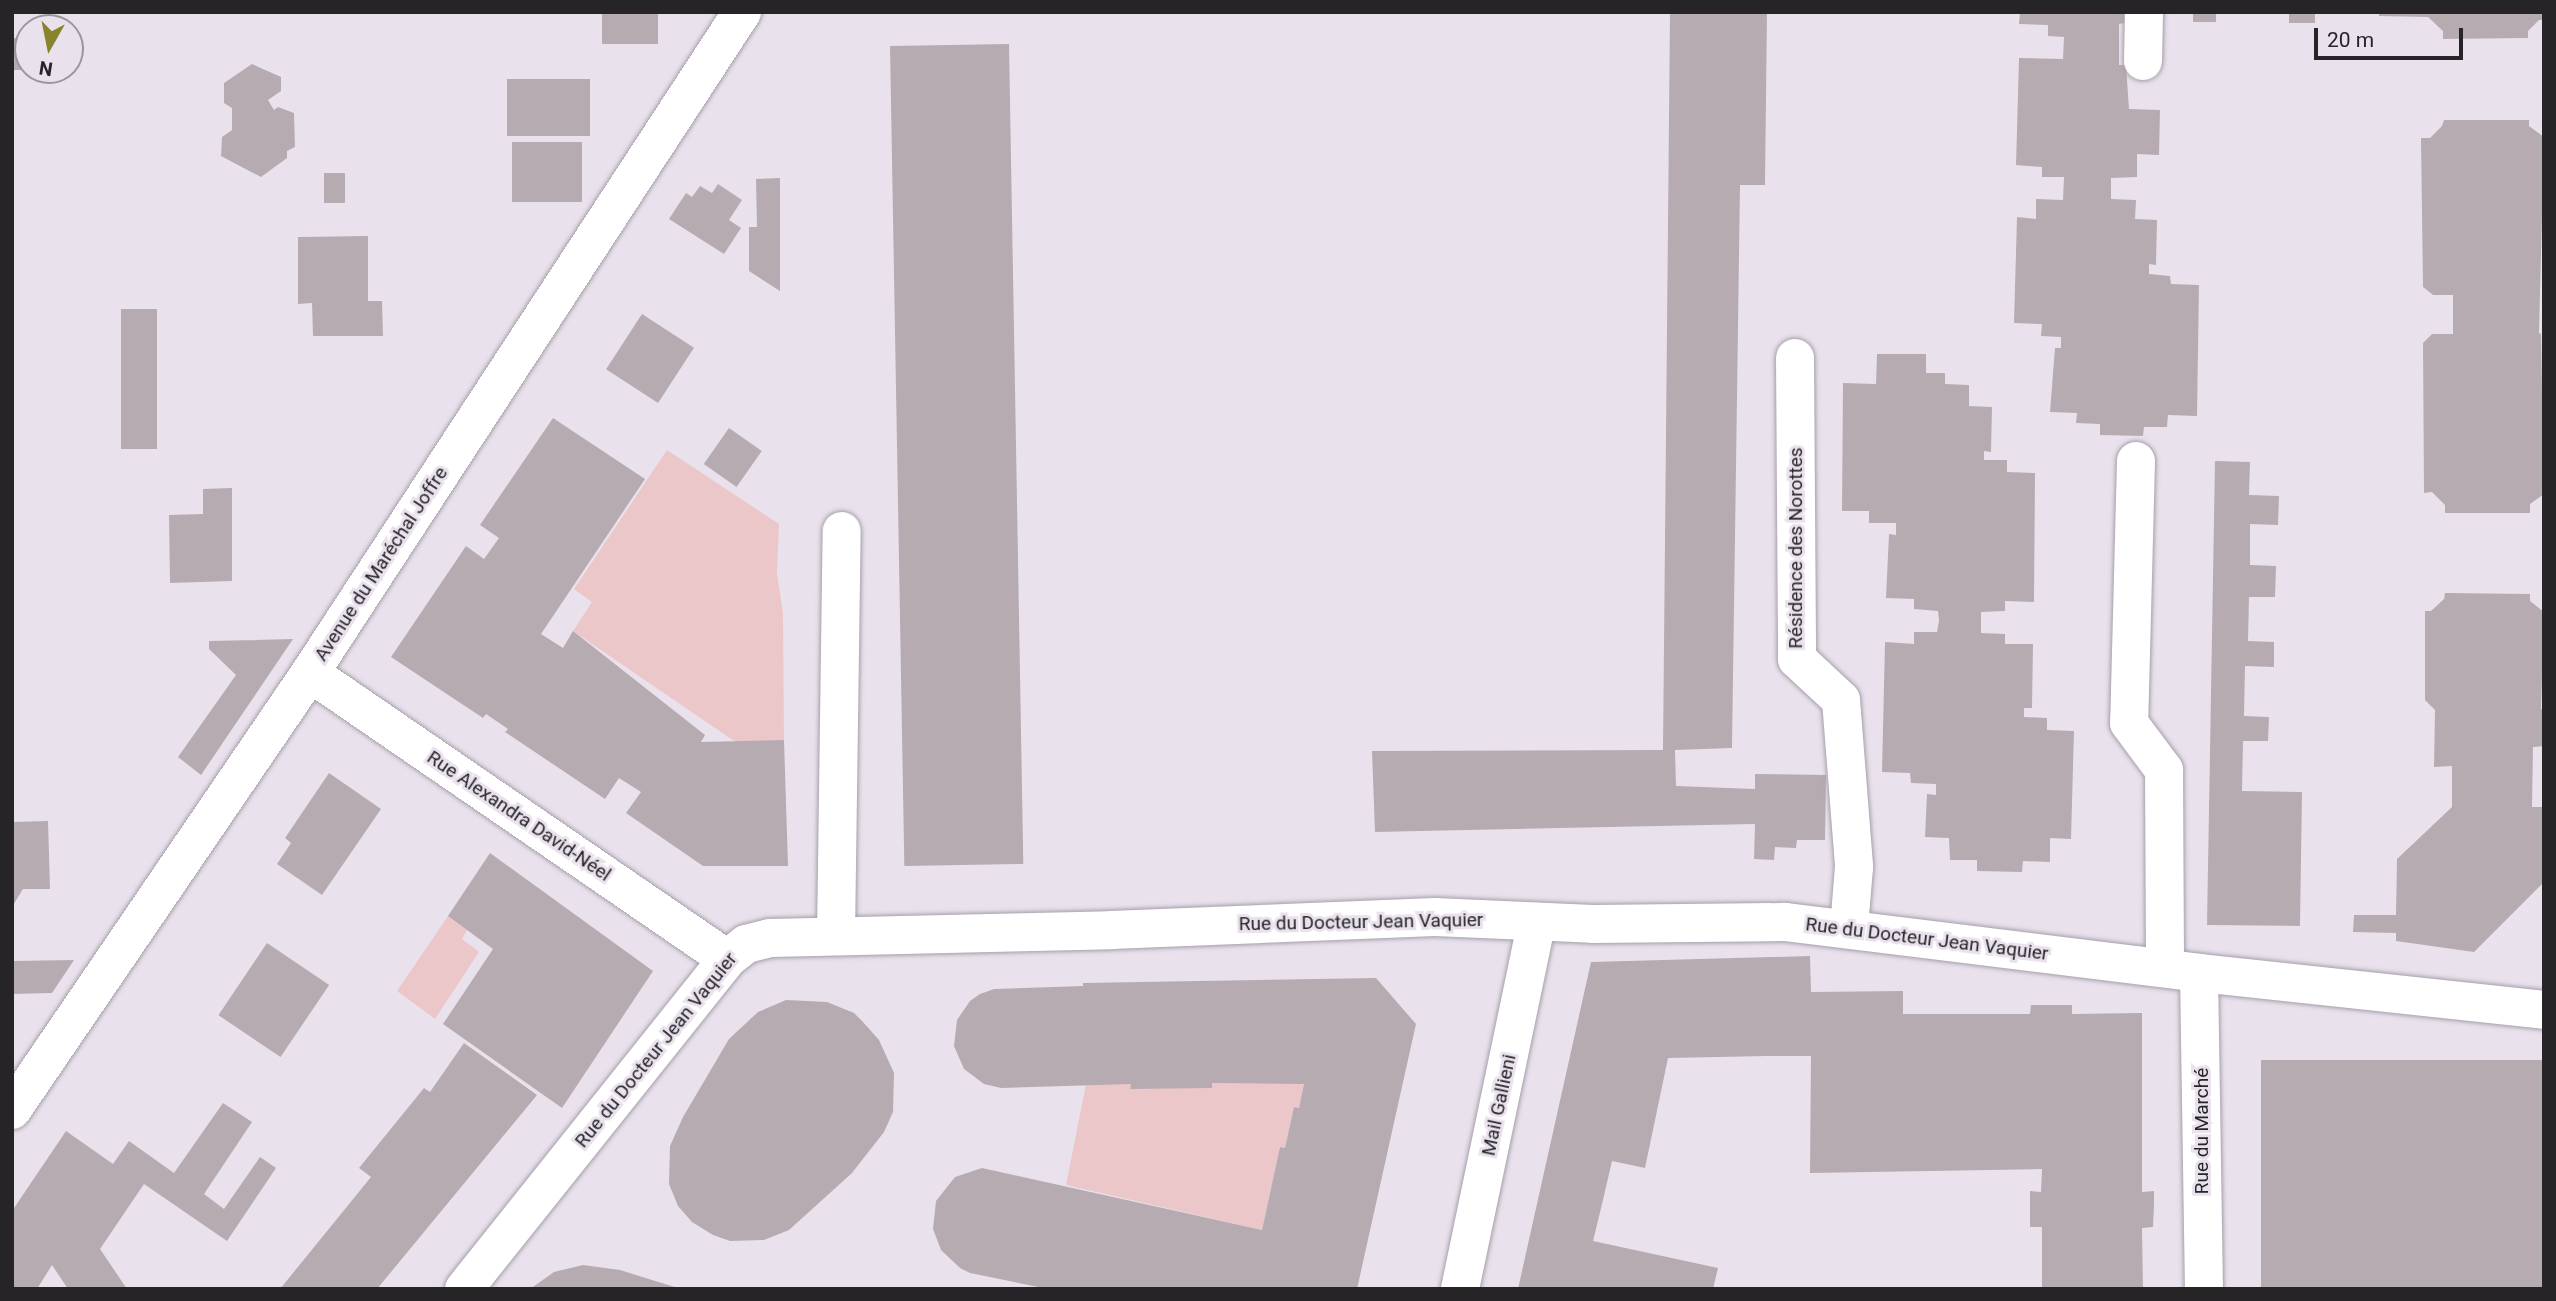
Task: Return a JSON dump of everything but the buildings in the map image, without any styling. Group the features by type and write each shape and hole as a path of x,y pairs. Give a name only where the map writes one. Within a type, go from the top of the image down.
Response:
{"street":[{"name":"Avenue du Maréchal Joffre","path":"12,1110 310,673 742,12"},
{"path":"2143,61 2144,12"},
{"name":"Résidence des Norottes","path":"1795,358 1797,659 1841,701 1854,867 1849,928"},
{"path":"2136,461 2129,723 2164,770 2182,971"},
{"path":"836,936 842,531"},
{"name":"Rue Alexandra David-Néel","path":"310,673 727,959"},
{"name":"Rue du Docteur Jean Vaquier","path":"464,1289 727,959 746,944 758,940 1435,917 1537,922 1785,922 2182,971 2544,1010"},
{"name":"Mail Gallieni","path":"1460,1289 1537,922"},
{"name":"Rue du Marché","path":"2182,971 2204,1289"}],"shaded area":[{"path":"667,450 779,524 777,574 783,613 784,740 737,743 573,631 592,602 574,589"},
{"path":"448,916 467,930 462,939 479,952 435,1019 397,991"},
{"path":"1212,1083 1304,1084 1299,1108 1294,1107 1285,1148 1280,1147 1262,1230 1066,1185 1086,1084 1131,1084 1131,1088"}]}
